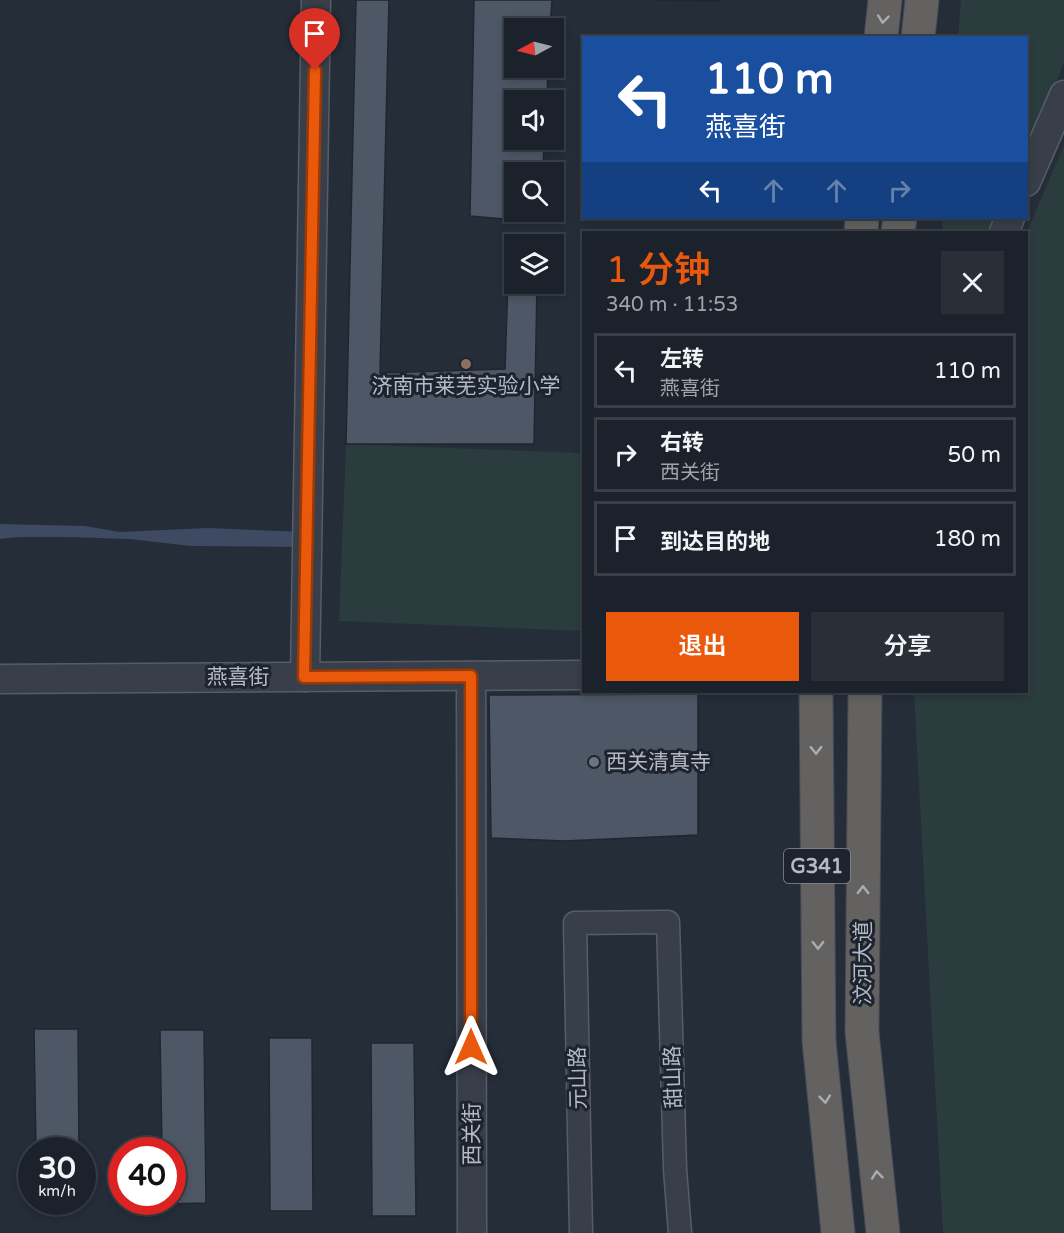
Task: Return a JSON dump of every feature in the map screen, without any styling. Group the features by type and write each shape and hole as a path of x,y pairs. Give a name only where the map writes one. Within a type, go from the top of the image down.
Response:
{"highway":[{"path":"881,36 885,0"},
{"path":"918,36 922,0"},
{"name":"G341","path":"816,693 819,1041 838,1233"},
{"name":"汶河大道","path":"865,693 862,1032 883,1233"}],"street":[{"path":"304,677 316,0"},
{"path":"1028,177 1064,95"},
{"name":"燕喜街","path":"0,679 582,675"},
{"name":"西关街","path":"471,676 472,1233"},
{"name":"元山路","path":"581,1233 575,923 668,922"},
{"name":"甜山路","path":"668,922 675,1169 680,1233"}],"shaded area":[{"path":"961,0 1064,0 1064,62 1028,161 1028,36 958,36"},
{"path":"1064,145 1064,1233 943,1233 914,693 1028,693 1027,231"},
{"path":"943,219 1008,219 1002,231 942,231"},
{"path":"346,444 582,453 582,631 339,621"}],"water":[{"path":"0,524 85,526 120,532 208,528 305,532 304,547 191,546 129,539 18,537 0,539"}],"building":[{"path":"356,0 389,0 380,373 505,369 508,294 537,294 534,444 346,444"},
{"path":"474,0 552,0 551,18 504,18 504,78 548,78 547,90 504,90 504,150 544,150 543,162 504,162 504,219 470,216"},
{"path":"658,0 720,0 720,1"},
{"name":"西关清真寺","path":"698,694 698,835 564,841 491,838 489,695"},
{"path":"34,1029 78,1029 79,1137 36,1137"},
{"path":"160,1030 204,1030 206,1203 186,1203 186,1137 162,1137"},
{"path":"269,1038 312,1038 313,1211 270,1211"},
{"path":"371,1043 414,1043 416,1216 372,1216"}],"place":[{"name":"济南市莱芜实验小学","path":"466,364"},
{"name":"西关清真寺","path":"594,762"}],"route":[{"path":"315,70 304,677 471,676 471,1047"}]}
